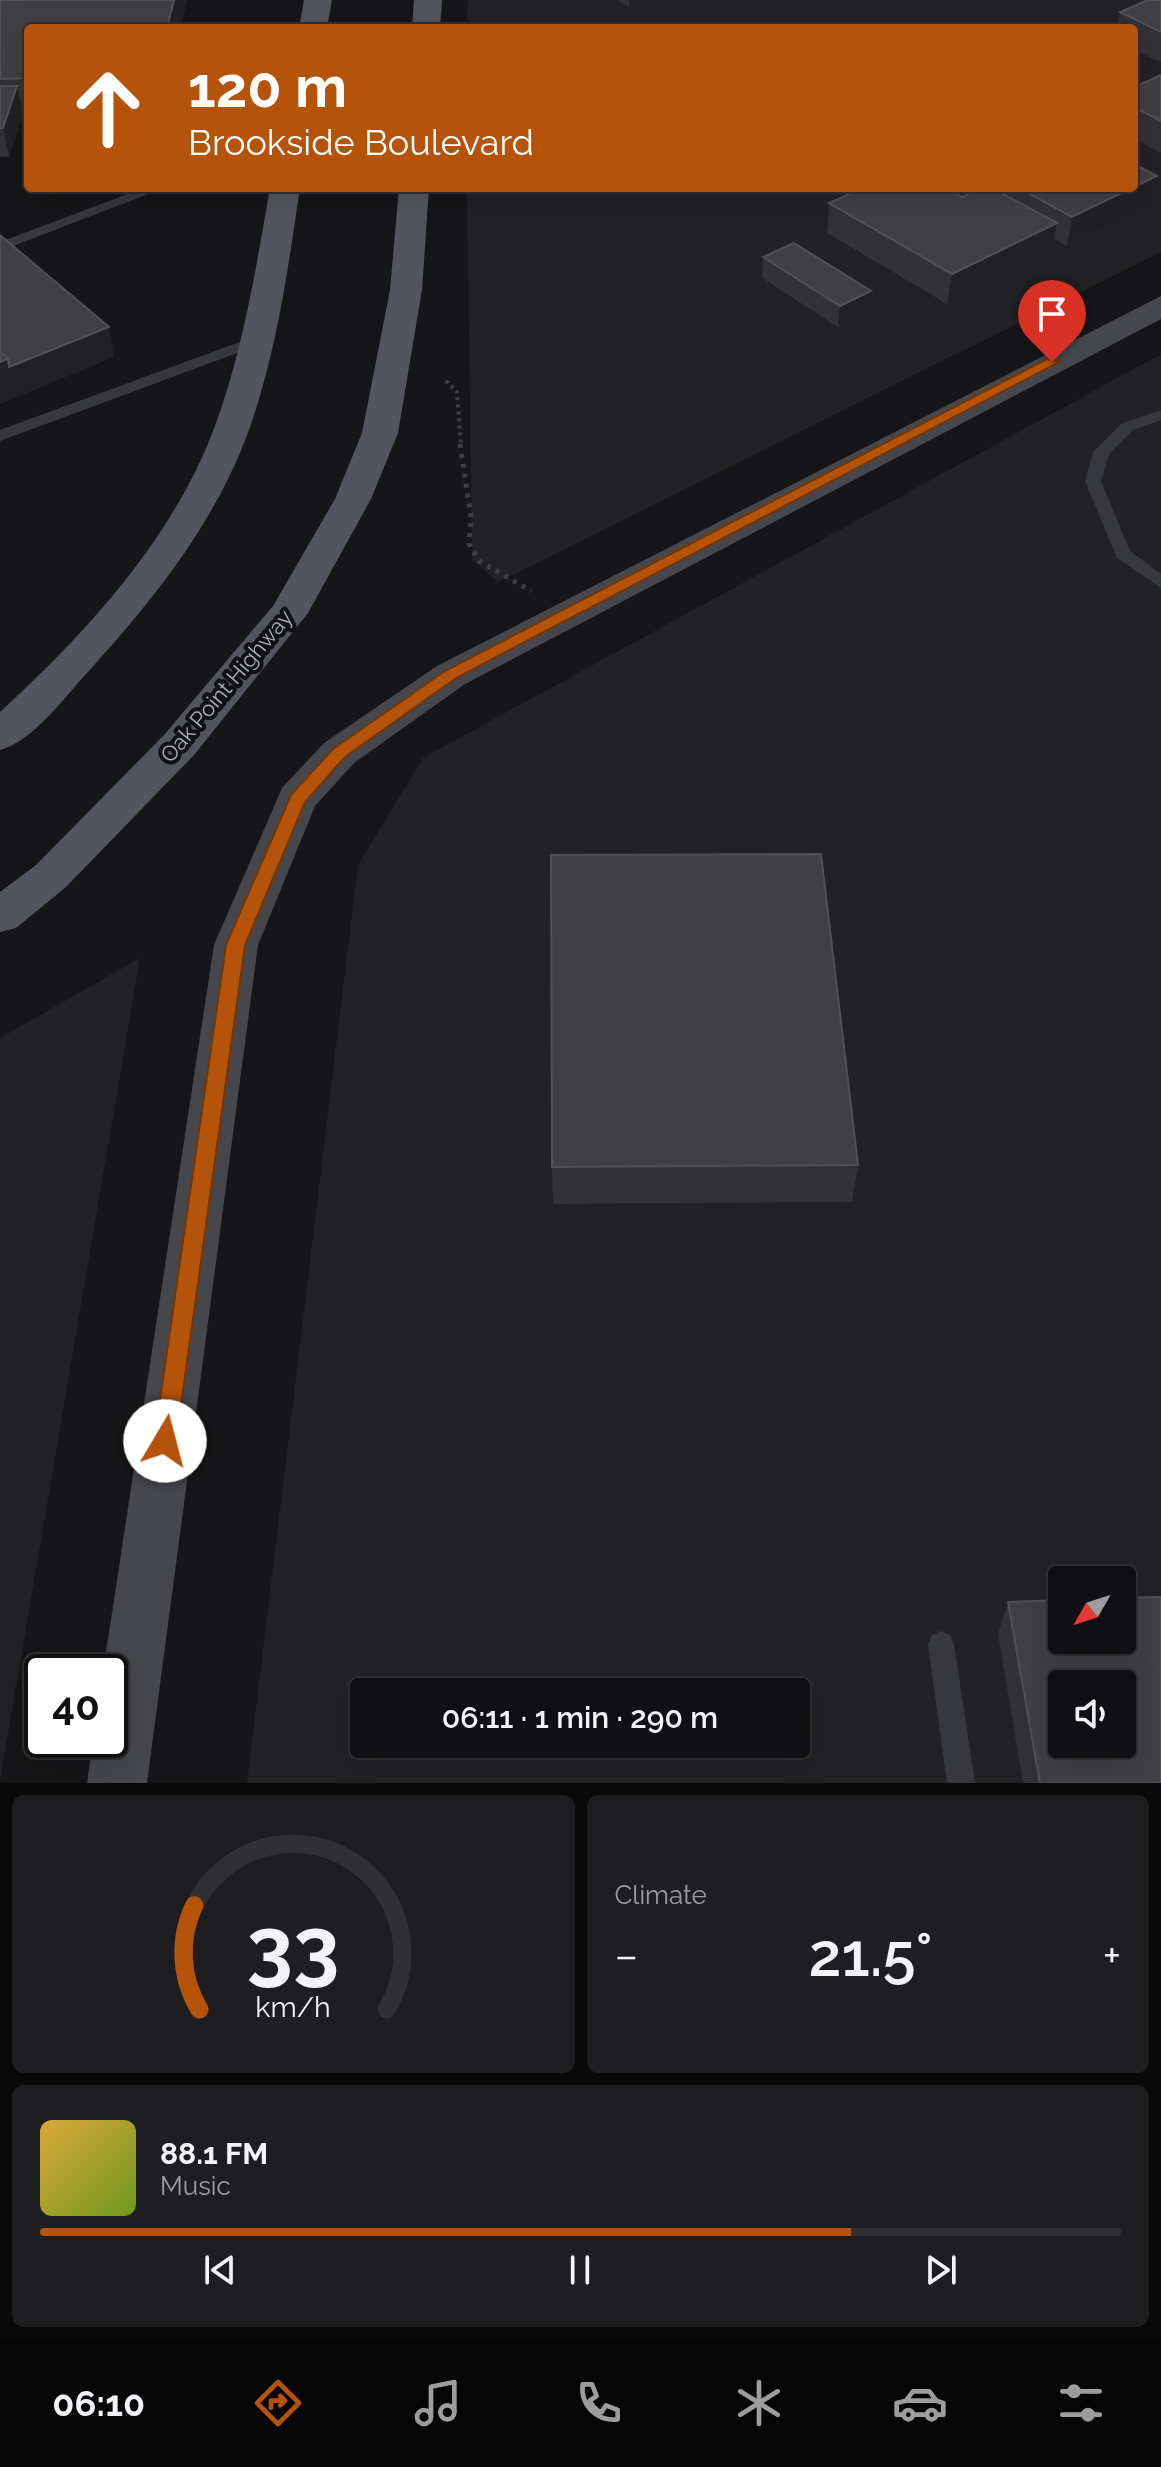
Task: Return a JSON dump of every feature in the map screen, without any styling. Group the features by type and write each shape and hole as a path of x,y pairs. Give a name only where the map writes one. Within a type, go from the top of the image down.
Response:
{"main road":[{"path":"314,24 318,0"},
{"path":"426,24 428,0"},
{"path":"0,736 148,579 219,460 259,340 284,192"},
{"name":"Oak Point Highway","path":"0,916 51,876 179,745 289,613 353,499 380,433 406,290 414,192"}],"street":[{"path":"117,1783 236,945 297,799 339,753 451,675 1161,306"}],"lane":[{"path":"0,247 146,192"},
{"path":"0,436 259,340"},
{"path":"1161,415 1127,427 1101,452 1093,481 1123,554 1161,582"},
{"path":"941,1644 961,1783"}],"path":[{"path":"446,381 457,392 460,406 459,436 471,517 469,544 479,561 524,585 563,616"}],"shaded area":[{"path":"468,0 1161,0 1161,252 498,582 472,559 467,192 1138,192 1138,24 474,24 467,19"},
{"path":"1161,354 1161,1783 247,1783 358,865 423,758"},
{"path":"140,958 0,1781 0,1038"}],"building":[{"path":"0,0 174,0 168,24 24,24 24,78 0,79"},
{"path":"1148,0 1161,0 1161,32 1120,12"},
{"path":"1161,75 1161,121 1138,109 1138,85"},
{"path":"0,86 17,86 3,128 0,128"},
{"path":"1138,166 1157,176 1138,185"},
{"path":"854,192 953,192 962,197 973,192 999,192 1057,223 952,274 829,203"},
{"path":"1026,192 1124,192 1072,217"},
{"path":"0,235 109,327 9,367 8,359 0,352"},
{"path":"794,243 871,291 840,306 763,257"},
{"path":"821,854 858,1165 552,1167 551,855"},
{"path":"1161,1597 1161,1783 1040,1783 1008,1602 1048,1601 1048,1654 1136,1654 1136,1598"}],"route":[{"path":"165,1441 236,945 297,799 339,753 451,675 1052,362"}]}
